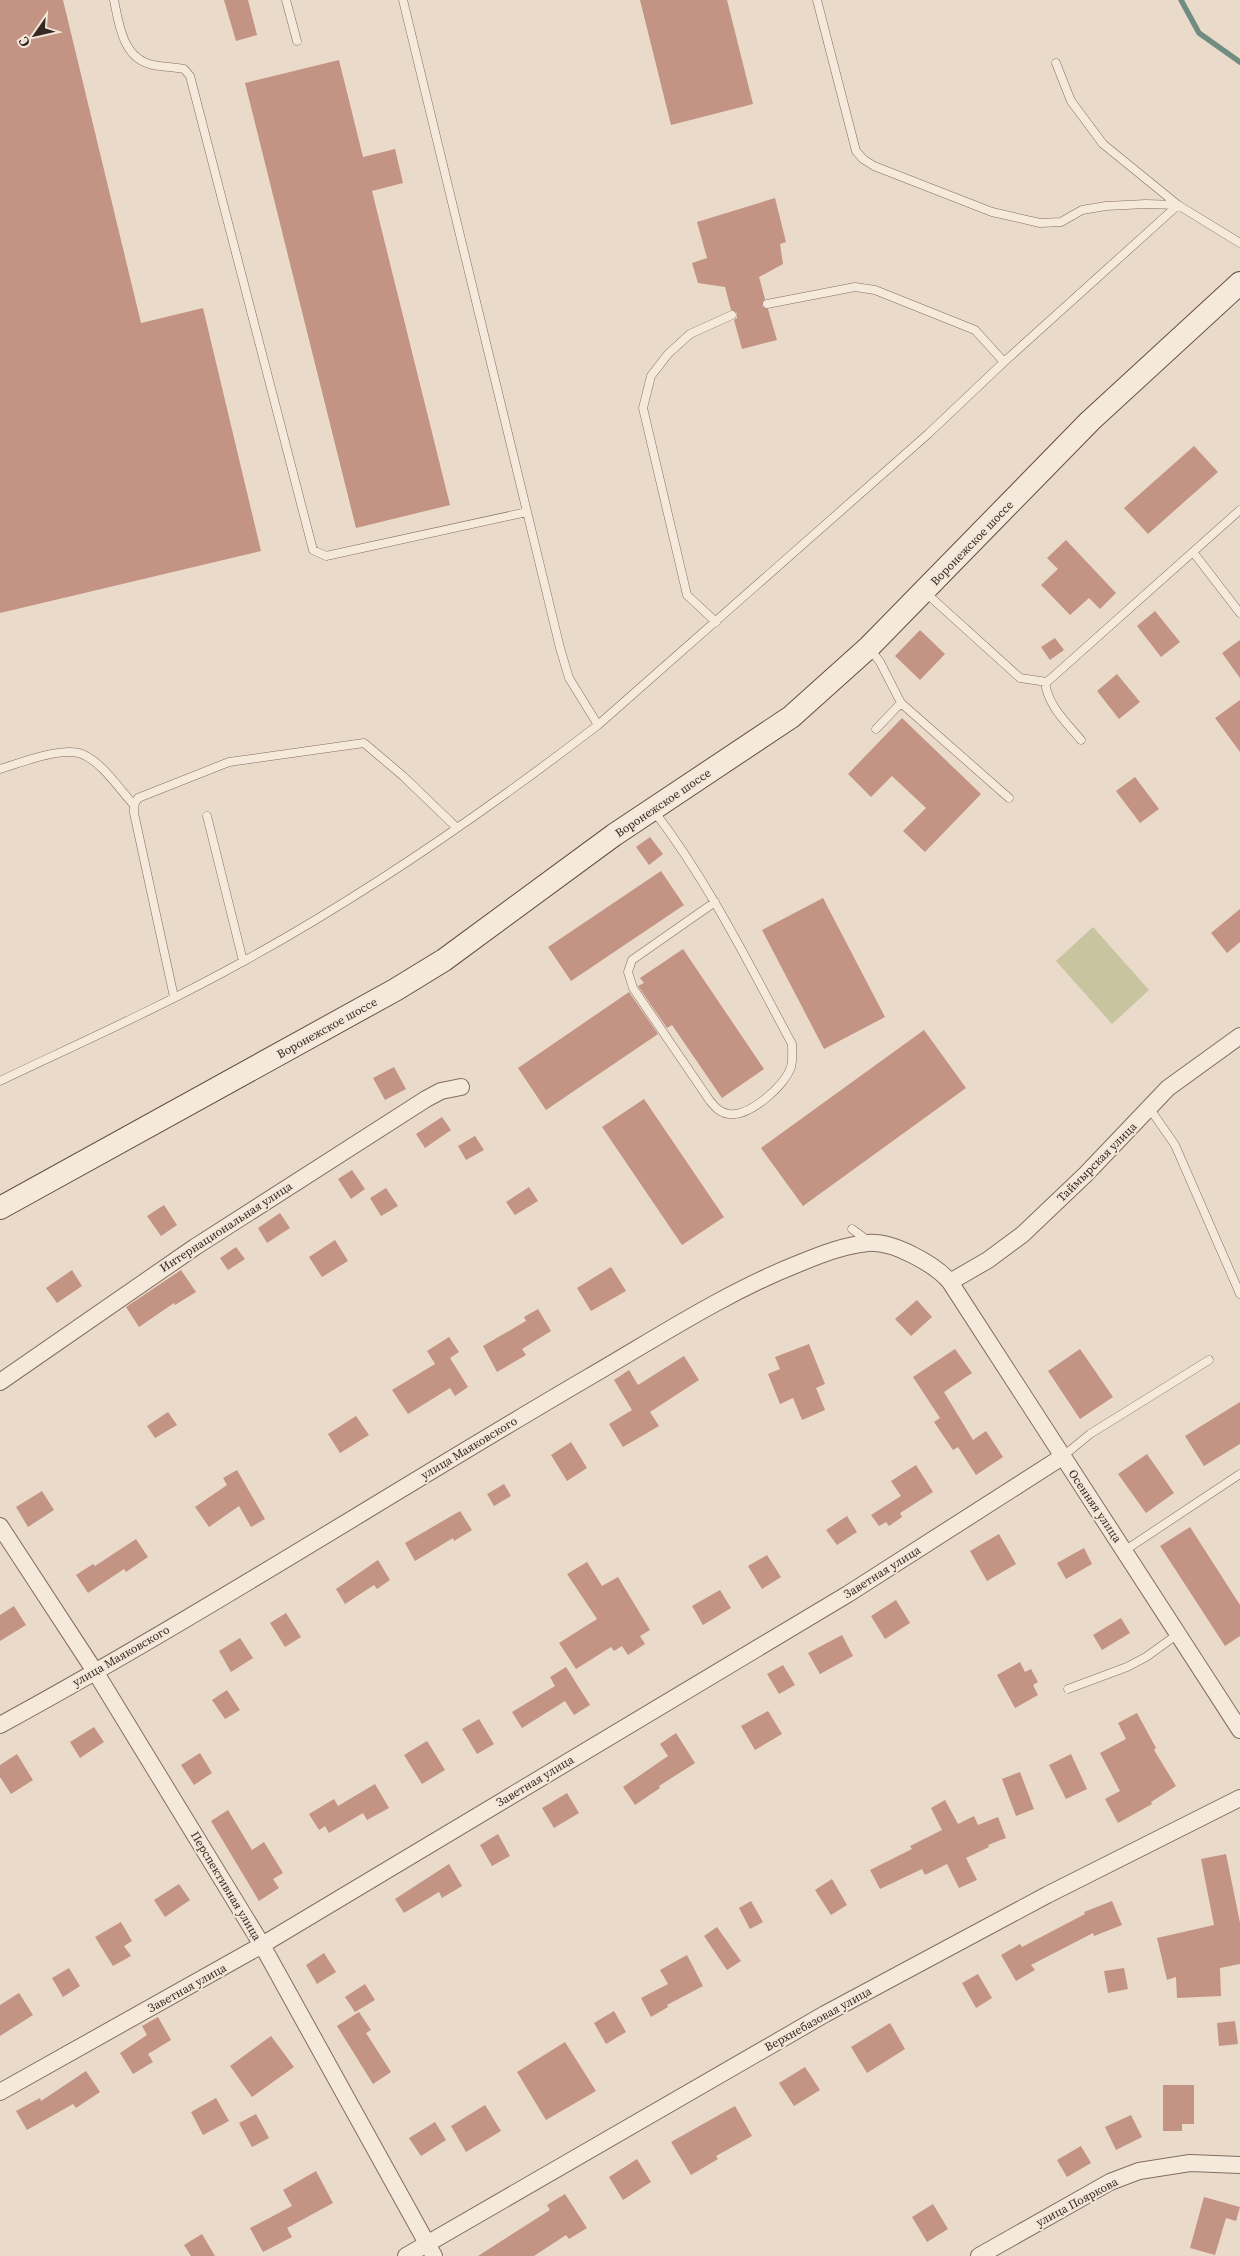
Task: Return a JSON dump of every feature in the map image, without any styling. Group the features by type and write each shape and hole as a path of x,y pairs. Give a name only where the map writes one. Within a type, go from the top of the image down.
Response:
{"main road":[{"name":"Воронежское шоссе","path":"0,1208 395,990 444,960 653,809 792,716 869,647 1090,421 1240,284"}],"street":[{"name":"Таймырская улица","path":"950,1282 988,1260 1023,1234 1168,1088 1240,1036"},
{"name":"Интернациональная улица","path":"0,1382 195,1247 266,1201 426,1099 441,1091 460,1087"},
{"name":"улица Маяковского","path":"0,1725 96,1673 453,1457 721,1300 773,1274 829,1251 871,1242 901,1250 931,1264 941,1271 950,1282"},
{"name":"Осенняя улица","path":"950,1282 1240,1730"},
{"name":"Заветная улица","path":"0,2092 262,1945 848,1594 1062,1457"},
{"name":"Перспективная улица","path":"0,1526 96,1673 262,1945 431,2250"},
{"name":"Верхнебазовая улица","path":"406,2256 431,2250 825,2014 1047,1895 1240,1798"},
{"name":"улица Пояркова","path":"979,2256 1110,2182 1139,2171 1190,2164 1240,2165"}],"lane":[{"path":"114,0 121,34 129,50 140,61 153,65 184,69 190,76 313,550 326,556 527,512"},
{"path":"286,0 297,41"},
{"path":"403,0 560,648 569,678 598,725"},
{"path":"817,0 856,151 863,159 874,166 992,212 1040,223 1061,222 1082,210 1106,206 1178,205"},
{"path":"1056,63 1071,101 1103,144 1178,205 1240,243"},
{"path":"0,1081 174,997 243,961 337,907 457,828 598,725 928,434 1004,362 1178,205"},
{"path":"767,304 855,287 875,290 975,330 1004,362"},
{"path":"716,622 687,595 643,408 651,376 668,354 690,334 732,315"},
{"path":"924,591 1020,678 1045,682 1052,679 1240,510"},
{"path":"1193,552 1240,613"},
{"path":"869,647 880,662 901,703 1009,798"},
{"path":"1045,682 1046,692 1054,709 1081,740"},
{"path":"876,729 901,703"},
{"path":"134,805 138,798 229,762 364,743 403,776 457,828"},
{"path":"0,769 64,751 81,753 93,761 134,805 174,997"},
{"path":"653,809 674,837 715,902 792,1044 791,1067 774,1093 748,1109 729,1114 719,1111 710,1102 633,988 628,972 632,960 715,902"},
{"path":"206,816 243,961"},
{"path":"1150,1108 1176,1145 1240,1294"},
{"path":"852,1229 871,1242"},
{"path":"1062,1457 1090,1434 1209,1360"},
{"path":"1124,1551 1240,1474"},
{"path":"1068,1689 1127,1667 1146,1657 1178,1634"}],"shaded area":[{"path":"1093,927 1149,990 1112,1024 1056,961"}],"building":[{"path":"0,0 63,0 141,323 203,308 261,551 0,613"},
{"path":"224,0 248,0 257,35 236,41"},
{"path":"640,0 727,0 753,104 671,125"},
{"path":"339,60 363,157 395,149 403,183 372,191 450,505 356,528 245,83"},
{"path":"775,198 786,242 780,244 783,264 759,277 765,299 762,306 768,309 777,340 742,349 734,320 737,318 737,313 731,310 725,287 698,283 692,263 707,258 697,222"},
{"path":"1194,446 1218,472 1148,534 1124,508"},
{"path":"1066,540 1116,593 1100,609 1089,598 1070,615 1041,585 1058,569 1047,558"},
{"path":"1155,611 1180,642 1161,657 1137,626"},
{"path":"920,630 945,654 920,680 895,656"},
{"path":"1055,638 1064,650 1050,660 1041,647"},
{"path":"1240,640 1240,678 1222,653"},
{"path":"1117,674 1140,702 1119,719 1097,691"},
{"path":"1240,700 1240,752 1215,718"},
{"path":"902,718 981,794 925,852 903,831 926,808 892,776 871,797 848,774"},
{"path":"1135,777 1159,809 1140,823 1116,791"},
{"path":"650,837 663,854 649,865 636,847"},
{"path":"661,871 684,905 571,981 548,947"},
{"path":"823,898 885,1017 824,1049 762,930"},
{"path":"1240,909 1240,942 1227,953 1211,933"},
{"path":"683,949 764,1069 722,1098 672,1025 667,1028 638,986 644,983 640,978"},
{"path":"629,992 658,1034 546,1110 518,1068"},
{"path":"924,1030 966,1088 803,1206 761,1148"},
{"path":"394,1067 406,1089 385,1100 373,1078"},
{"path":"644,1099 724,1217 682,1245 602,1127"},
{"path":"442,1117 451,1130 425,1148 416,1134"},
{"path":"475,1136 484,1150 466,1160 458,1146"},
{"path":"352,1170 365,1189 351,1199 338,1179"},
{"path":"529,1187 538,1201 515,1215 506,1202"},
{"path":"386,1188 398,1206 381,1216 370,1198"},
{"path":"164,1205 177,1225 161,1236 147,1216"},
{"path":"280,1213 290,1228 267,1243 258,1228"},
{"path":"335,1240 348,1261 322,1277 309,1257"},
{"path":"236,1247 245,1259 228,1270 220,1258"},
{"path":"611,1267 626,1291 591,1311 577,1288"},
{"path":"72,1270 82,1286 57,1303 46,1288"},
{"path":"181,1270 196,1292 175,1305 174,1303 139,1327 126,1307"},
{"path":"917,1300 932,1317 911,1336 895,1319"},
{"path":"538,1309 551,1331 522,1349 526,1355 497,1372 483,1346 526,1321 524,1317"},
{"path":"449,1337 459,1352 450,1358 468,1387 455,1396 450,1388 408,1414 392,1390 435,1364 427,1351"},
{"path":"809,1344 825,1384 816,1388 825,1410 802,1420 793,1398 780,1404 768,1374 780,1369 775,1357"},
{"path":"955,1349 972,1373 944,1392 973,1440 986,1431 1003,1457 976,1475 958,1447 953,1450 934,1422 940,1418 913,1377"},
{"path":"1080,1349 1113,1397 1080,1419 1048,1371"},
{"path":"684,1356 699,1380 650,1412 659,1426 623,1447 609,1424 632,1410 614,1380 629,1370 638,1385"},
{"path":"1240,1402 1240,1444 1204,1466 1185,1436"},
{"path":"168,1412 177,1425 155,1438 147,1426"},
{"path":"356,1416 369,1435 340,1453 328,1434"},
{"path":"571,1442 587,1468 567,1481 551,1455"},
{"path":"1147,1454 1174,1493 1146,1513 1118,1474"},
{"path":"916,1465 933,1492 900,1513 902,1517 889,1526 886,1522 879,1526 871,1515 901,1496 891,1481"},
{"path":"237,1470 265,1519 251,1527 239,1506 209,1527 195,1507 227,1485 223,1478"},
{"path":"504,1484 511,1496 494,1506 487,1494"},
{"path":"42,1491 54,1510 28,1527 16,1507"},
{"path":"460,1511 472,1530 454,1541 453,1538 415,1561 405,1543"},
{"path":"847,1516 857,1532 837,1545 826,1530"},
{"path":"1190,1527 1240,1605 1240,1636 1225,1646 1160,1546"},
{"path":"999,1534 1016,1564 987,1581 970,1551"},
{"path":"136,1539 148,1557 126,1572 124,1569 88,1593 76,1575 93,1564 95,1566"},
{"path":"1084,1548 1092,1564 1066,1579 1057,1563"},
{"path":"767,1555 781,1577 762,1589 748,1566"},
{"path":"378,1560 390,1580 377,1589 374,1585 345,1604 336,1589"},
{"path":"587,1562 602,1586 618,1577 650,1630 640,1636 645,1644 628,1655 622,1646 614,1651 611,1647 576,1669 559,1643 597,1619 567,1574"},
{"path":"720,1590 731,1608 703,1625 692,1606"},
{"path":"896,1600 910,1623 885,1639 871,1616"},
{"path":"14,1606 26,1625 0,1641 0,1615"},
{"path":"286,1613 301,1637 285,1647 270,1623"},
{"path":"1121,1618 1130,1633 1102,1650 1093,1635"},
{"path":"842,1635 853,1656 820,1674 808,1653"},
{"path":"240,1638 253,1658 231,1672 219,1651"},
{"path":"1020,1662 1025,1672 1031,1669 1038,1682 1033,1685 1038,1695 1015,1708 997,1675"},
{"path":"783,1665 795,1685 779,1694 767,1674"},
{"path":"566,1667 590,1705 574,1715 565,1701 522,1728 512,1712 555,1686 550,1677"},
{"path":"227,1690 240,1710 225,1719 212,1700"},
{"path":"768,1711 782,1734 755,1750 741,1726"},
{"path":"1137,1713 1156,1748 1154,1750 1176,1786 1151,1802 1152,1804 1118,1823 1105,1799 1120,1791 1100,1753 1126,1739 1118,1723"},
{"path":"479,1719 494,1744 477,1754 462,1729"},
{"path":"94,1727 104,1742 80,1758 70,1742"},
{"path":"676,1733 695,1763 659,1786 660,1788 635,1805 623,1787 668,1756 660,1744"},
{"path":"427,1741 445,1770 422,1784 404,1755"},
{"path":"200,1753 212,1773 194,1785 181,1765"},
{"path":"17,1754 33,1780 11,1794 0,1777 0,1765"},
{"path":"1071,1754 1087,1789 1066,1799 1049,1765"},
{"path":"1020,1772 1034,1809 1016,1816 1002,1779"},
{"path":"375,1784 389,1808 367,1820 363,1813 329,1833 325,1826 319,1830 309,1814 334,1799 338,1806"},
{"path":"567,1793 579,1813 554,1828 542,1808"},
{"path":"945,1800 958,1824 974,1816 978,1825 998,1817 1006,1838 988,1845 989,1847 966,1858 977,1880 959,1888 947,1864 925,1875 922,1869 880,1889 870,1870 912,1849 910,1846 942,1830 931,1808"},
{"path":"228,1810 252,1850 264,1842 283,1873 273,1879 279,1888 259,1901 211,1821"},
{"path":"498,1834 510,1856 492,1866 480,1845"},
{"path":"1226,1854 1240,1923 1240,1964 1220,1968 1221,1996 1177,1998 1176,1977 1167,1980 1157,1938 1214,1925 1201,1859"},
{"path":"449,1864 462,1886 442,1898 439,1892 404,1913 395,1899"},
{"path":"832,1879 847,1905 831,1915 815,1890"},
{"path":"179,1884 190,1900 165,1917 154,1900"},
{"path":"751,1901 763,1922 750,1929 739,1908"},
{"path":"1112,1901 1122,1925 1094,1936 1093,1933 1031,1965 1035,1970 1016,1981 1001,1955 1020,1944 1022,1947 1085,1914 1084,1912"},
{"path":"121,1922 132,1941 124,1946 131,1956 113,1966 95,1937"},
{"path":"717,1927 741,1961 727,1970 704,1936"},
{"path":"324,1953 336,1972 317,1984 306,1965"},
{"path":"687,1955 703,1986 667,2005 668,2007 651,2017 641,1998 668,1984 660,1970"},
{"path":"69,1968 80,1986 63,1997 52,1978"},
{"path":"1124,1968 1128,1989 1108,1993 1104,1971"},
{"path":"978,1974 992,1998 976,2008 962,1983"},
{"path":"365,1984 375,2000 355,2012 345,1997"},
{"path":"19,1993 33,2015 0,2036 0,2005"},
{"path":"614,2011 626,2032 606,2044 594,2023"},
{"path":"359,2012 371,2030 366,2033 391,2072 373,2084 337,2026"},
{"path":"158,2017 171,2040 148,2054 153,2062 133,2074 120,2053 147,2035 142,2026"},
{"path":"1235,2021 1238,2044 1219,2046 1217,2023"},
{"path":"890,2023 905,2049 867,2073 851,2047"},
{"path":"271,2036 294,2067 252,2097 230,2066"},
{"path":"565,2042 596,2091 546,2120 517,2072"},
{"path":"805,2067 820,2090 794,2106 779,2083"},
{"path":"86,2071 100,2092 76,2108 73,2104 27,2130 16,2111 40,2098 41,2101"},
{"path":"1163,2085 1194,2085 1194,2124 1182,2124 1182,2131 1163,2131"},
{"path":"216,2098 229,2121 203,2135 191,2112"},
{"path":"485,2105 501,2131 466,2152 451,2126"},
{"path":"735,2106 752,2136 716,2156 718,2159 691,2175 671,2142"},
{"path":"256,2114 269,2138 252,2147 239,2123"},
{"path":"1131,2115 1142,2137 1116,2150 1105,2127"},
{"path":"435,2122 446,2140 421,2156 409,2138"},
{"path":"1081,2146 1091,2163 1067,2177 1057,2160"},
{"path":"637,2159 651,2182 623,2200 609,2177"},
{"path":"316,2171 333,2203 287,2228 292,2237 263,2252 250,2228 292,2206 283,2190"},
{"path":"565,2194 587,2228 569,2239 566,2235 534,2256 478,2256 550,2210 547,2205"},
{"path":"1204,2197 1240,2207 1236,2221 1226,2218 1215,2255 1190,2248"},
{"path":"933,2204 948,2229 927,2242 912,2217"},
{"path":"202,2234 215,2256 191,2256 184,2245"}],"waterway":[{"path":"1181,0 1199,33 1240,62"}]}
